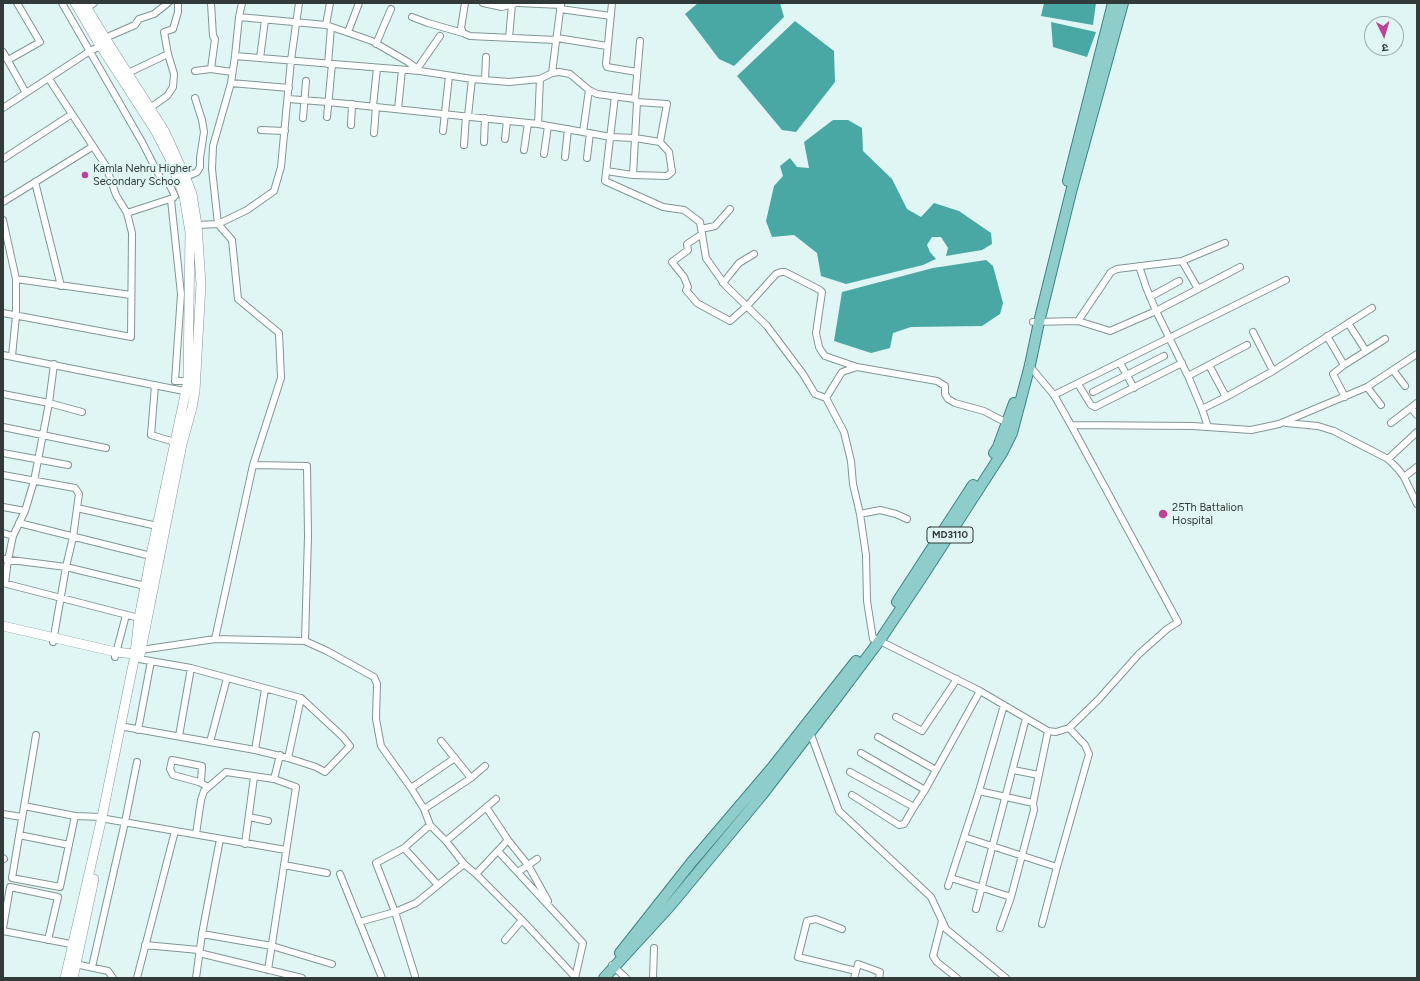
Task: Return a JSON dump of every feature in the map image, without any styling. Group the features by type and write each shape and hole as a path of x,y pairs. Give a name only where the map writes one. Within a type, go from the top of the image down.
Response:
{"main road":[{"path":"75,3 128,73 166,132 192,194 197,225 201,284 197,378 190,392"},
{"name":"MD3110","path":"596,978 613,966 670,906 762,795 810,732 924,574 1002,453 1012,433 1071,168 1113,3"},
{"name":"MD3110","path":"1036,322 1123,3"},
{"path":"65,978 76,945 125,727 137,656 139,618 157,526 178,443 192,408 188,381 190,232 177,197 170,159 104,42 88,5"},
{"name":"MD3110","path":"604,978 648,916 771,769 876,639 998,447 1028,364"},
{"path":"105,819 178,443"},
{"path":"3,626 53,640 115,654 137,656"},
{"path":"3,632 53,640"},
{"path":"73,978 76,945"}],"street":[{"path":"8,60 40,42 18,3"},
{"path":"62,3 142,142 162,181 169,184 177,197 181,294 175,381 188,381 197,378"},
{"path":"3,108 104,42 135,25 139,20 154,14 168,3"},
{"path":"150,108 167,96 173,86 174,74 168,54 164,32 173,29 178,12 178,3"},
{"path":"211,69 215,38 213,36 212,3"},
{"path":"215,639 253,465 281,378 279,333 238,299 232,240 218,224 212,169 212,146 231,83 242,3"},
{"path":"197,225 218,224 247,210 274,191 281,167 291,60 299,3"},
{"path":"327,116 330,64 328,26 330,3"},
{"path":"348,32 359,3"},
{"path":"464,33 461,28 465,3"},
{"path":"483,3 502,7 515,3 561,6 611,16"},
{"path":"509,38 515,3"},
{"path":"612,3 606,60 607,67 638,72"},
{"path":"552,73 561,6"},
{"path":"376,44 391,9"},
{"path":"239,17 328,26 348,32 376,44 408,62 418,70"},
{"path":"412,17 470,36 556,39 608,46"},
{"path":"260,58 265,20"},
{"path":"418,70 440,36"},
{"path":"633,175 640,42"},
{"path":"3,52 26,93"},
{"path":"128,73 168,54"},
{"path":"235,56 402,70 418,70 449,76 509,82 540,79 552,73 559,72 570,74 596,94 667,104 660,142"},
{"path":"485,80 486,57"},
{"path":"374,133 374,106 377,68"},
{"path":"195,71 211,69 232,72"},
{"path":"398,109 402,70"},
{"path":"443,132 449,76"},
{"path":"3,313 131,337 132,233 127,213 116,195 106,166 92,147 49,79"},
{"path":"464,145 472,79"},
{"path":"538,124 540,79"},
{"path":"303,118 306,81"},
{"path":"231,83 289,88"},
{"path":"587,158 586,133 589,90"},
{"path":"615,96 605,181 663,207 684,210 700,222 706,258 723,283 767,326 803,374 815,394 826,398 844,432 851,461 853,484 860,514 866,555 867,601 876,639 980,691 1048,731 1056,732 1069,728 1098,700 1140,654 1166,629 1178,622 1054,395 1028,364"},
{"path":"186,177 197,172 200,167 204,132 195,98"},
{"path":"288,99 374,106 507,120 611,137 635,138 660,142 669,152 672,172 667,176 633,175 606,171"},
{"path":"351,125 352,104"},
{"path":"3,159 72,114"},
{"path":"484,142 485,118"},
{"path":"505,139 507,120"},
{"path":"524,150 528,123"},
{"path":"544,154 548,126"},
{"path":"565,156 568,129"},
{"path":"261,130 285,131"},
{"path":"3,202 92,147"},
{"path":"35,182 61,286"},
{"path":"127,213 177,197"},
{"path":"730,209 715,226 702,232 687,244 688,250 672,262 684,277 688,287 686,290 697,303 730,321 747,306 776,274 785,272 820,290 822,295 816,334 819,347 826,356 856,367 937,382 945,386 945,394 948,399 956,403 984,411 1007,423"},
{"path":"3,220 16,279 16,316 12,356"},
{"path":"1078,321 1110,272 1117,269 1182,261 1225,243"},
{"path":"723,283 738,263 754,254"},
{"path":"1182,261 1198,289"},
{"path":"1139,266 1150,297 1188,376 1202,409 1208,428"},
{"path":"1036,322 1078,321 1110,331 1156,311 1240,267"},
{"path":"16,279 131,295"},
{"path":"1054,395 1286,280"},
{"path":"1150,297 1179,281"},
{"path":"1202,409 1273,371 1372,308"},
{"path":"1348,323 1366,351"},
{"path":"1254,332 1273,371"},
{"path":"1327,336 1344,365"},
{"path":"1345,397 1333,374 1344,365 1385,339"},
{"path":"1188,376 1247,345"},
{"path":"3,354 190,392"},
{"path":"1071,425 1251,430 1285,422 1367,387 1417,354"},
{"path":"1093,392 1164,356"},
{"path":"1120,363 1134,388"},
{"path":"1078,384 1091,405 1095,407 1182,363"},
{"path":"54,364 49,402 34,481 25,511 13,536 5,559 4,583 139,618"},
{"path":"1209,365 1226,397"},
{"path":"826,398 842,372 856,367"},
{"path":"1393,370 1405,386"},
{"path":"154,385 151,435 178,443"},
{"path":"1367,387 1381,405"},
{"path":"3,394 49,402 82,412"},
{"path":"1391,423 1417,403"},
{"path":"1411,408 1417,415"},
{"path":"1285,422 1318,426 1334,431 1388,459 1404,477 1417,504"},
{"path":"3,427 106,448"},
{"path":"1388,459 1417,432"},
{"path":"3,453 68,465"},
{"path":"253,465 307,466 308,536 305,641"},
{"path":"1404,477 1417,467"},
{"path":"3,475 75,488 79,494 73,537 53,640"},
{"path":"3,507 25,511"},
{"path":"76,508 157,526"},
{"path":"860,514 880,510 896,514 907,519"},
{"path":"19,523 151,556"},
{"path":"3,533 13,536"},
{"path":"5,559 66,567 145,586"},
{"path":"115,654 126,615"},
{"path":"137,656 215,639 305,641 327,651 374,677 377,684 376,719 381,746 394,767 411,788 424,809 430,825 446,841 464,864 522,920 575,978"},
{"path":"125,727 280,755 316,767 326,772 350,746 343,736 301,698 191,668 151,661 137,656"},
{"path":"138,730 151,661"},
{"path":"179,736 191,668"},
{"path":"210,742 227,678"},
{"path":"896,717 922,731 957,679"},
{"path":"255,750 265,689"},
{"path":"852,795 900,824 904,824 925,790 980,691"},
{"path":"288,758 301,698"},
{"path":"948,886 979,791 1004,705"},
{"path":"976,909 983,888 1026,718"},
{"path":"1042,924 1089,754 1086,745 1069,728"},
{"path":"1000,928 1011,897 1034,810 1032,804 1048,731"},
{"path":"810,732 839,811 931,898 946,929 1006,978"},
{"path":"36,735 12,878 60,887 75,816"},
{"path":"878,738 936,770"},
{"path":"441,741 471,778"},
{"path":"861,753 925,790"},
{"path":"274,780 280,755"},
{"path":"411,788 455,758"},
{"path":"200,782 202,766 172,760 170,769 173,775 200,782 208,787"},
{"path":"92,967 137,762"},
{"path":"424,809 471,778 485,766"},
{"path":"1013,770 1039,775"},
{"path":"196,834 201,800 204,791 226,772 274,780 296,787 268,970"},
{"path":"850,772 914,807"},
{"path":"245,844 254,776"},
{"path":"979,791 1032,804"},
{"path":"446,841 496,798"},
{"path":"24,806 75,816 175,830 245,844 286,850"},
{"path":"486,807 508,840 528,865 552,909"},
{"path":"3,814 22,817"},
{"path":"249,817 268,821"},
{"path":"415,976 395,912 376,862 404,848 430,825"},
{"path":"137,978 175,830"},
{"path":"19,835 68,845"},
{"path":"964,837 1057,867"},
{"path":"196,978 202,934 220,839"},
{"path":"476,874 508,840"},
{"path":"404,848 438,885"},
{"path":"498,851 583,943 575,978"},
{"path":"518,872 537,859"},
{"path":"359,922 395,912 416,903 464,864"},
{"path":"284,865 327,873"},
{"path":"340,874 382,978"},
{"path":"951,878 1011,897"},
{"path":"48,940 58,897 10,887 3,930 48,940 76,945"},
{"path":"842,929 816,919 807,921 798,957 856,971"},
{"path":"504,940 522,920"},
{"path":"942,922 933,956 937,962 957,978"},
{"path":"202,934 272,946 332,964"},
{"path":"145,945 199,952 302,978"},
{"path":"653,978 654,948"},
{"path":"75,964 108,971 113,978"},
{"path":"854,978 858,964 880,972 879,978"},
{"path":"613,966 626,978"}],"water":[{"path":"698,3 780,3 784,17 734,66 719,59 685,14"},
{"path":"1044,3 1096,3 1093,25 1041,16"},
{"path":"795,21 834,51 835,82 796,132 782,130 737,76"},
{"path":"1051,22 1096,32 1087,57 1053,47"},
{"path":"833,120 848,120 862,128 863,151 892,179 907,209 921,217 934,203 959,211 991,233 992,244 982,250 946,256 948,248 941,237 932,237 927,245 930,252 936,259 923,265 846,284 821,276 817,253 794,235 772,237 766,221 774,186 783,176 780,166 790,158 797,167 809,168 804,142"},
{"path":"986,260 993,266 1003,303 1000,314 982,326 911,327 893,333 890,348 871,353 834,341 842,292 933,268"}],"place":[{"name":"Kamla Nehru Higher Secondary Schoo","path":"85,175"},
{"name":"25Th Battalion Hospital","path":"1163,514"}]}
